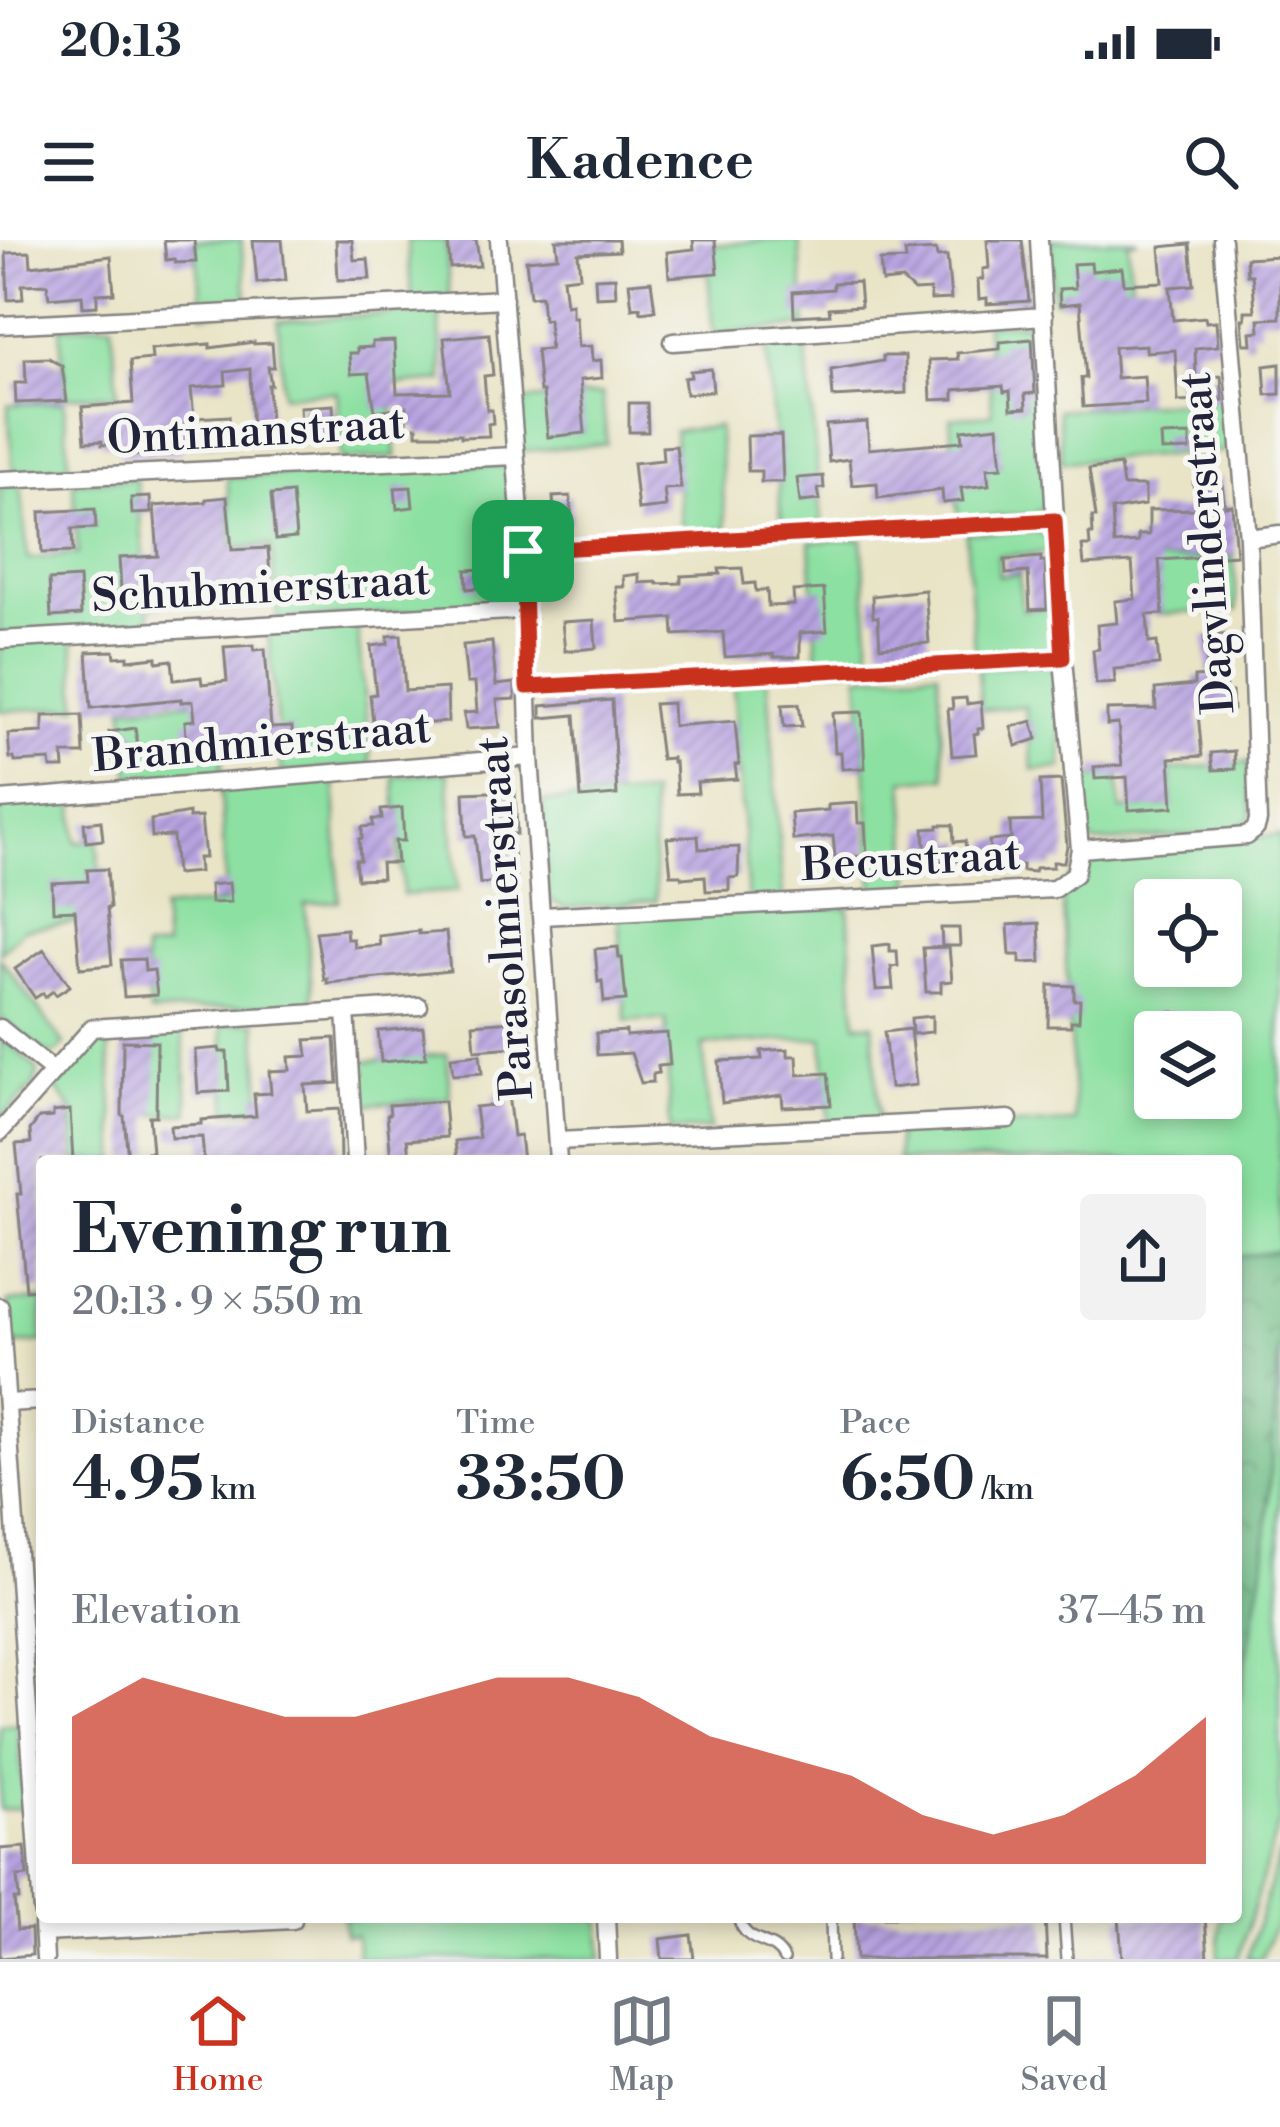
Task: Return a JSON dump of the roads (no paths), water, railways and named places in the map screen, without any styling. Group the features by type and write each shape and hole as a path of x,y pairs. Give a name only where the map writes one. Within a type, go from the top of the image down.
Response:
{"street":[{"name":"Parasolmierstraat","path":"499,240 523,551 530,757 557,1155"},
{"name":"Becustraat","path":"542,916 1054,889 1076,874 1080,849 1063,658 1039,240"},
{"name":"Dagvlinderstraat","path":"1080,849 1247,836 1256,828 1248,538 1222,240"},
{"path":"0,325 504,299"},
{"path":"673,342 1044,316"},
{"name":"Ontimanstraat","path":"0,480 515,456"},
{"path":"523,551 1055,520"},
{"path":"1248,538 1280,534"},
{"name":"Schubmierstraat","path":"0,640 526,610"},
{"path":"527,687 1063,658"},
{"name":"Brandmierstraat","path":"0,800 530,757"},
{"path":"0,1132 92,1028 419,1006"},
{"path":"346,1011 355,1155"},
{"path":"0,1028 53,1071"},
{"path":"556,1141 1009,1119"},
{"path":"0,1307 36,1745"},
{"path":"7,1403 36,1401"},
{"path":"43,1923 45,1959"},
{"path":"606,1923 608,1959"}],"lane":[{"path":"740,1923 748,1936 781,1951 784,1959"},
{"path":"831,1923 832,1959"},
{"path":"1064,1923 1067,1959"}]}
